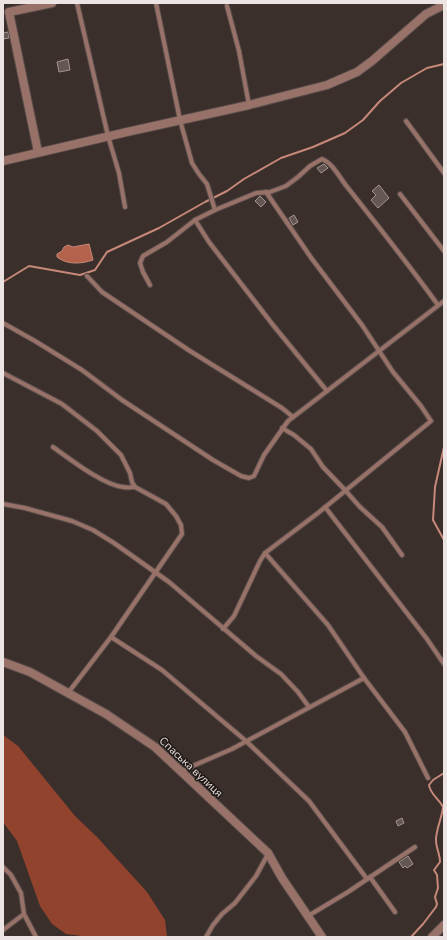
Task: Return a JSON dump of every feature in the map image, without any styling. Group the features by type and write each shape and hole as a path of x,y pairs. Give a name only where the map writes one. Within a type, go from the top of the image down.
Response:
{"street":[{"path":"38,152 9,12 52,3"},
{"path":"3,161 249,105 327,85 357,72 372,61 426,14 444,5"},
{"name":"Спаська вулиця","path":"3,662 30,672 106,714 155,747 268,853 282,878 322,937"},
{"path":"433,937 444,925"}],"lane":[{"path":"77,3 118,173 124,207"},
{"path":"156,3 180,120 192,163 207,184 214,210"},
{"path":"227,6 239,51 249,105"},
{"path":"406,121 444,173"},
{"path":"150,284 140,263 143,256 167,242 194,220 256,193 266,192 286,186 310,166 322,159 328,161 397,249 438,305"},
{"path":"223,629 234,616 265,553 325,507 431,421 393,372 362,325 312,259 266,192"},
{"path":"400,194 444,251"},
{"path":"194,220 209,242 273,325 327,391"},
{"path":"87,276 102,292 282,408 293,417"},
{"path":"3,323 82,370 122,400 213,460 241,476 249,478 254,476 264,455 288,421 444,301"},
{"path":"3,373 62,404 97,431 121,455 135,487"},
{"path":"282,428 294,435 311,449 323,467 360,507 382,527 402,555"},
{"path":"53,447 88,472 122,487 135,487 166,504 181,525 182,534 111,637 68,693"},
{"path":"3,504 25,508 72,521 93,530 155,572 198,606 256,656 281,674 298,692 309,707"},
{"path":"325,507 427,639 444,664"},
{"path":"265,553 328,625 364,678 405,732 428,778"},
{"path":"111,637 162,670 246,741 309,801 396,912"},
{"path":"181,772 246,741 364,678"},
{"path":"308,916 415,847"},
{"path":"206,937 222,914 235,903 256,876 268,853"},
{"path":"3,867 11,874 21,893 24,914 36,937"},
{"path":"3,930 24,914"}],"shaded area":[{"path":"89,244 93,260 70,263 57,257 57,254 68,245 73,247"},
{"path":"3,735 18,746 75,816 97,837 147,892 165,920 167,937 90,937 66,934 52,924 40,906 17,841 3,822"}],"building":[{"path":"8,32 9,38 3,39 3,33"},
{"path":"68,59 70,70 59,72 57,62"},
{"path":"324,164 328,168 321,173 317,168"},
{"path":"379,185 389,198 378,208 371,200 376,195 372,191"},
{"path":"260,196 266,202 261,207 255,201"},
{"path":"294,215 298,222 293,225 289,218"},
{"path":"402,818 404,823 398,826 396,821"},
{"path":"408,856 413,864 407,868 405,866 403,868 399,862"}],"waterway":[{"path":"3,282 29,266 80,275 95,270 107,252 159,228 227,191 244,179 281,158 313,147 345,133 363,120 380,101 401,83 427,68 444,64"},
{"path":"444,447 435,487 433,520 444,540"},
{"path":"411,937 423,924 437,904 435,897 438,888 437,875 434,870 440,862 436,840 443,807 431,791 429,785 433,780 444,773"}]}
